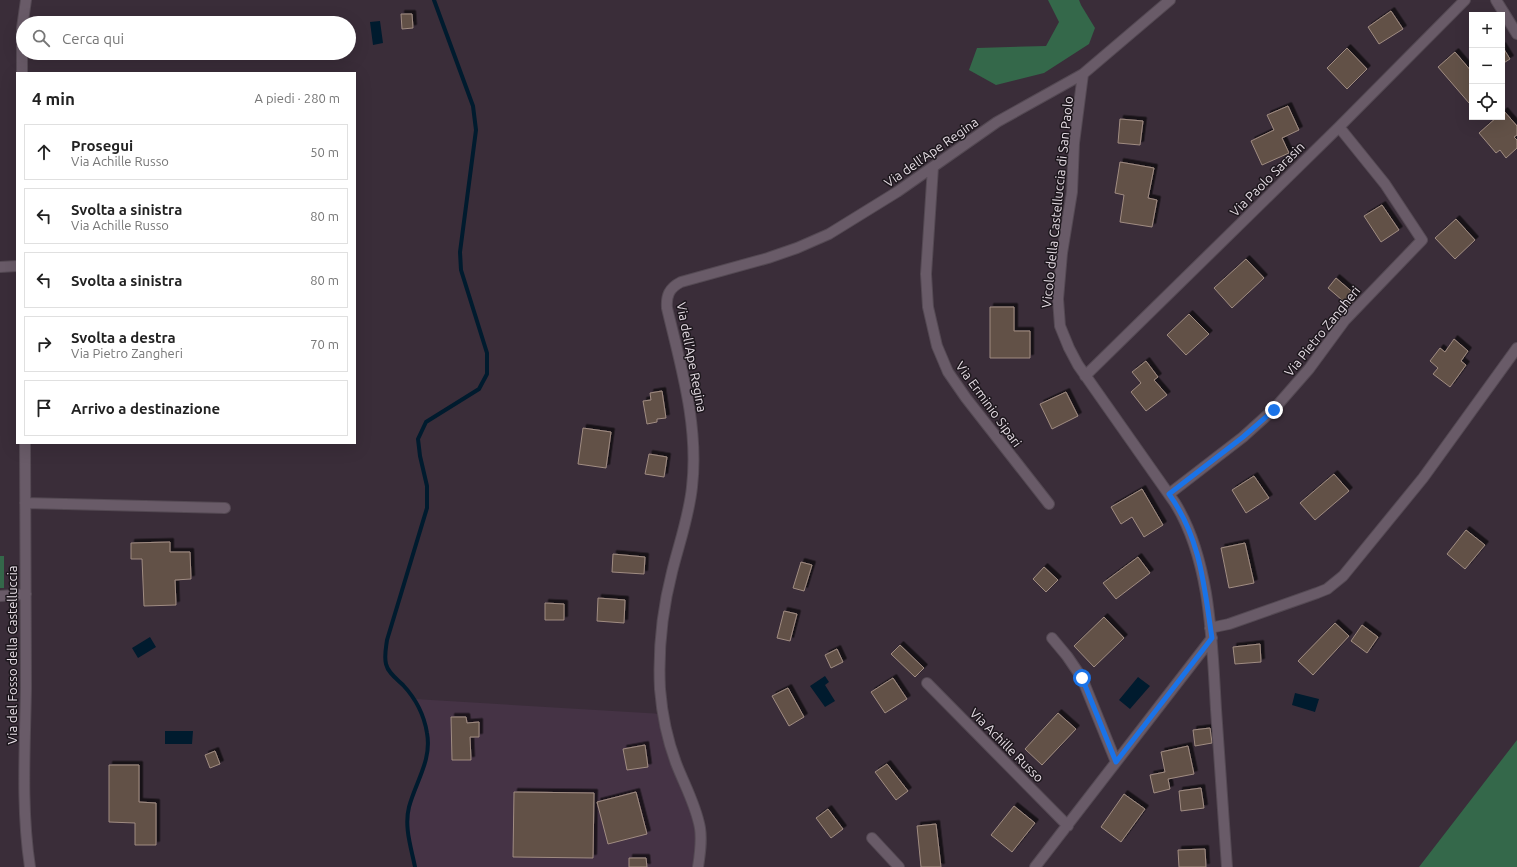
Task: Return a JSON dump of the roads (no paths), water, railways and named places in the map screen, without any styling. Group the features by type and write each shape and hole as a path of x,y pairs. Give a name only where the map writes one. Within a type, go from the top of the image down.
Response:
{"street":[{"path":"24,16 26,0"},
{"name":"Via dell'Ape Regina","path":"698,867 701,838 698,821 692,800 670,745 663,714 660,689 660,646 664,608 690,504 693,478 691,416 667,308 668,294 674,286 681,282 768,258 797,248 829,234 896,192 997,122 1083,74 1170,0"},
{"name":"Via Paolo Sarasin","path":"1085,376 1339,127 1465,0"},
{"path":"1496,0 1517,34"},
{"path":"22,60 22,72"},
{"name":"Vicolo della Castelluccia di San Paolo","path":"1083,74 1074,143 1072,192 1062,253 1058,305 1060,326 1075,361 1169,494 1186,521 1196,547 1204,580 1211,633 1227,867"},
{"name":"Via Pietro Zangheri","path":"1169,494 1243,437 1274,410 1309,369 1345,320 1422,240 1385,184 1339,127"},
{"name":"Via Erminio Sipari","path":"933,167 926,274 928,307 937,346 946,368 962,393 1049,504"},
{"path":"0,267 16,266"},
{"path":"1035,867 1068,826 1211,633 1229,624 1327,589 1344,576 1423,478 1517,348"},
{"name":"Via del Fosso della Castelluccia","path":"25,444 25,806 26,836 30,867"},
{"path":"25,503 225,508"},
{"path":"0,596 26,594"},
{"path":"1052,638 1082,678 1116,762"},
{"name":"Via Achille Russo","path":"927,683 1068,826"},
{"path":"872,838 899,867"}],"water":[{"path":"380,21 383,43 373,45 370,22"},
{"path":"150,637 156,647 138,658 132,648"},
{"path":"825,676 829,682 825,685 835,701 825,707 810,686"},
{"path":"1138,677 1150,686 1130,709 1119,700"},
{"path":"1295,693 1319,699 1315,712 1292,705"},
{"path":"165,731 193,731 192,744 165,744"}],"waterway":[{"path":"415,867 407,822 409,807 425,761 428,743 427,733 422,713 416,701 408,690 393,676 387,667 385,652 387,640 427,508 427,486 420,456 418,439 426,422 479,389 487,374 487,353 461,270 460,252 476,130 473,106 434,0"}]}
